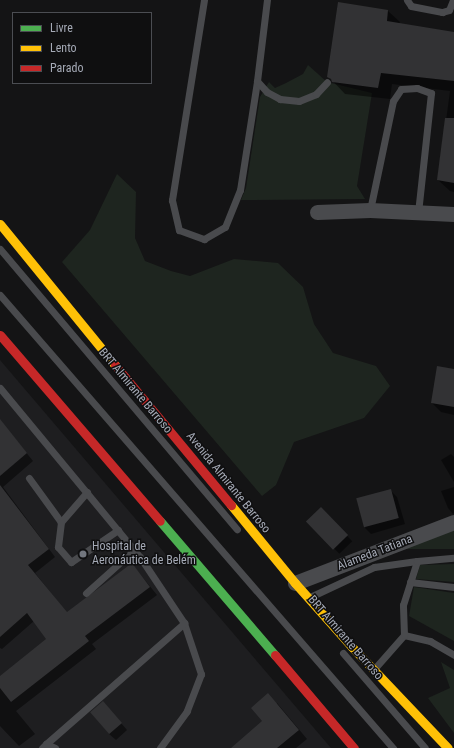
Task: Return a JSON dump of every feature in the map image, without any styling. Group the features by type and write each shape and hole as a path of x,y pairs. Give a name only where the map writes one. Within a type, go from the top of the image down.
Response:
{"highway":[{"name":"Avenida Almirante Barroso","path":"0,224 295,583 374,670 448,748"},
{"path":"0,335 354,748"}],"street":[{"path":"317,212 370,210 454,214"},
{"name":"Alameda Tatiana","path":"295,583 454,522"}],"lane":[{"path":"204,0 172,200 179,230 204,239 225,227 240,190 258,81 267,0"},
{"path":"408,0 411,6 442,12 449,10 453,0"},
{"path":"258,81 267,92 280,99 298,101 316,94 327,82"},
{"path":"370,210 393,101 401,89 417,88 431,92 418,212"},
{"name":"BRT Almirante Barroso","path":"0,249 240,533"},
{"path":"0,295 393,748"},
{"path":"0,390 134,550 184,624 201,674 187,712 160,748"},
{"path":"29,478 60,522"},
{"path":"86,492 60,522 58,547 71,562 118,530"},
{"path":"86,594 134,550"},
{"path":"308,598 374,567 454,558"},
{"path":"374,670 404,635 404,605 417,561"},
{"path":"410,582 454,587"},
{"path":"44,746 184,624"},
{"path":"404,635 430,641 454,654"},
{"name":"BRT Almirante Barroso","path":"337,646 425,748"},
{"path":"44,746 55,748"}],"shaded area":[{"path":"308,65 327,82 372,93 357,186 365,199 241,200 246,188 260,97 269,82 275,88 303,74"},
{"path":"117,174 136,192 135,238 145,261 171,271 190,276 234,259 278,263 303,287 314,324 333,353 376,366 390,386 364,418 294,442 276,485 262,496 62,262 90,230"},
{"name":"Hospital de Aeronáutica de Belém","path":"0,360 331,748 0,748"},
{"path":"454,529 454,549 404,549"},
{"path":"454,564 454,582 416,579 420,565"},
{"path":"414,587 454,593 454,641 409,616"},
{"path":"441,662 454,670 454,733 428,698 450,688"}],"building":[{"path":"338,2 388,10 387,21 454,32 454,81 381,73 378,88 332,82 331,79 327,77"},
{"path":"445,118 454,118 454,183 437,180"},
{"path":"437,366 454,369 454,407 431,403"},
{"path":"0,419 27,453 0,476"},
{"path":"0,485 49,549 28,565 67,612 132,563 150,587 85,636 89,641 11,702 0,688 0,676 46,639 27,613 0,637"},
{"path":"391,489 399,518 364,527 356,498"},
{"path":"321,507 348,535 333,550 306,522"},
{"path":"268,693 299,730 277,748 231,748 262,721 251,708"},
{"path":"103,701 122,723 109,734 90,712"}],"traffic: fast":[{"path":"160,521 275,655"}],"traffic: slow":[{"path":"0,224 115,365"},
{"path":"231,505 295,583 352,647 448,748"}],"traffic: jam":[{"path":"0,335 160,521"},
{"path":"115,365 231,505"},
{"path":"275,655 354,748"}],"place":[{"name":"Hospital de Aeronáutica de Belém","path":"83,554"}]}
